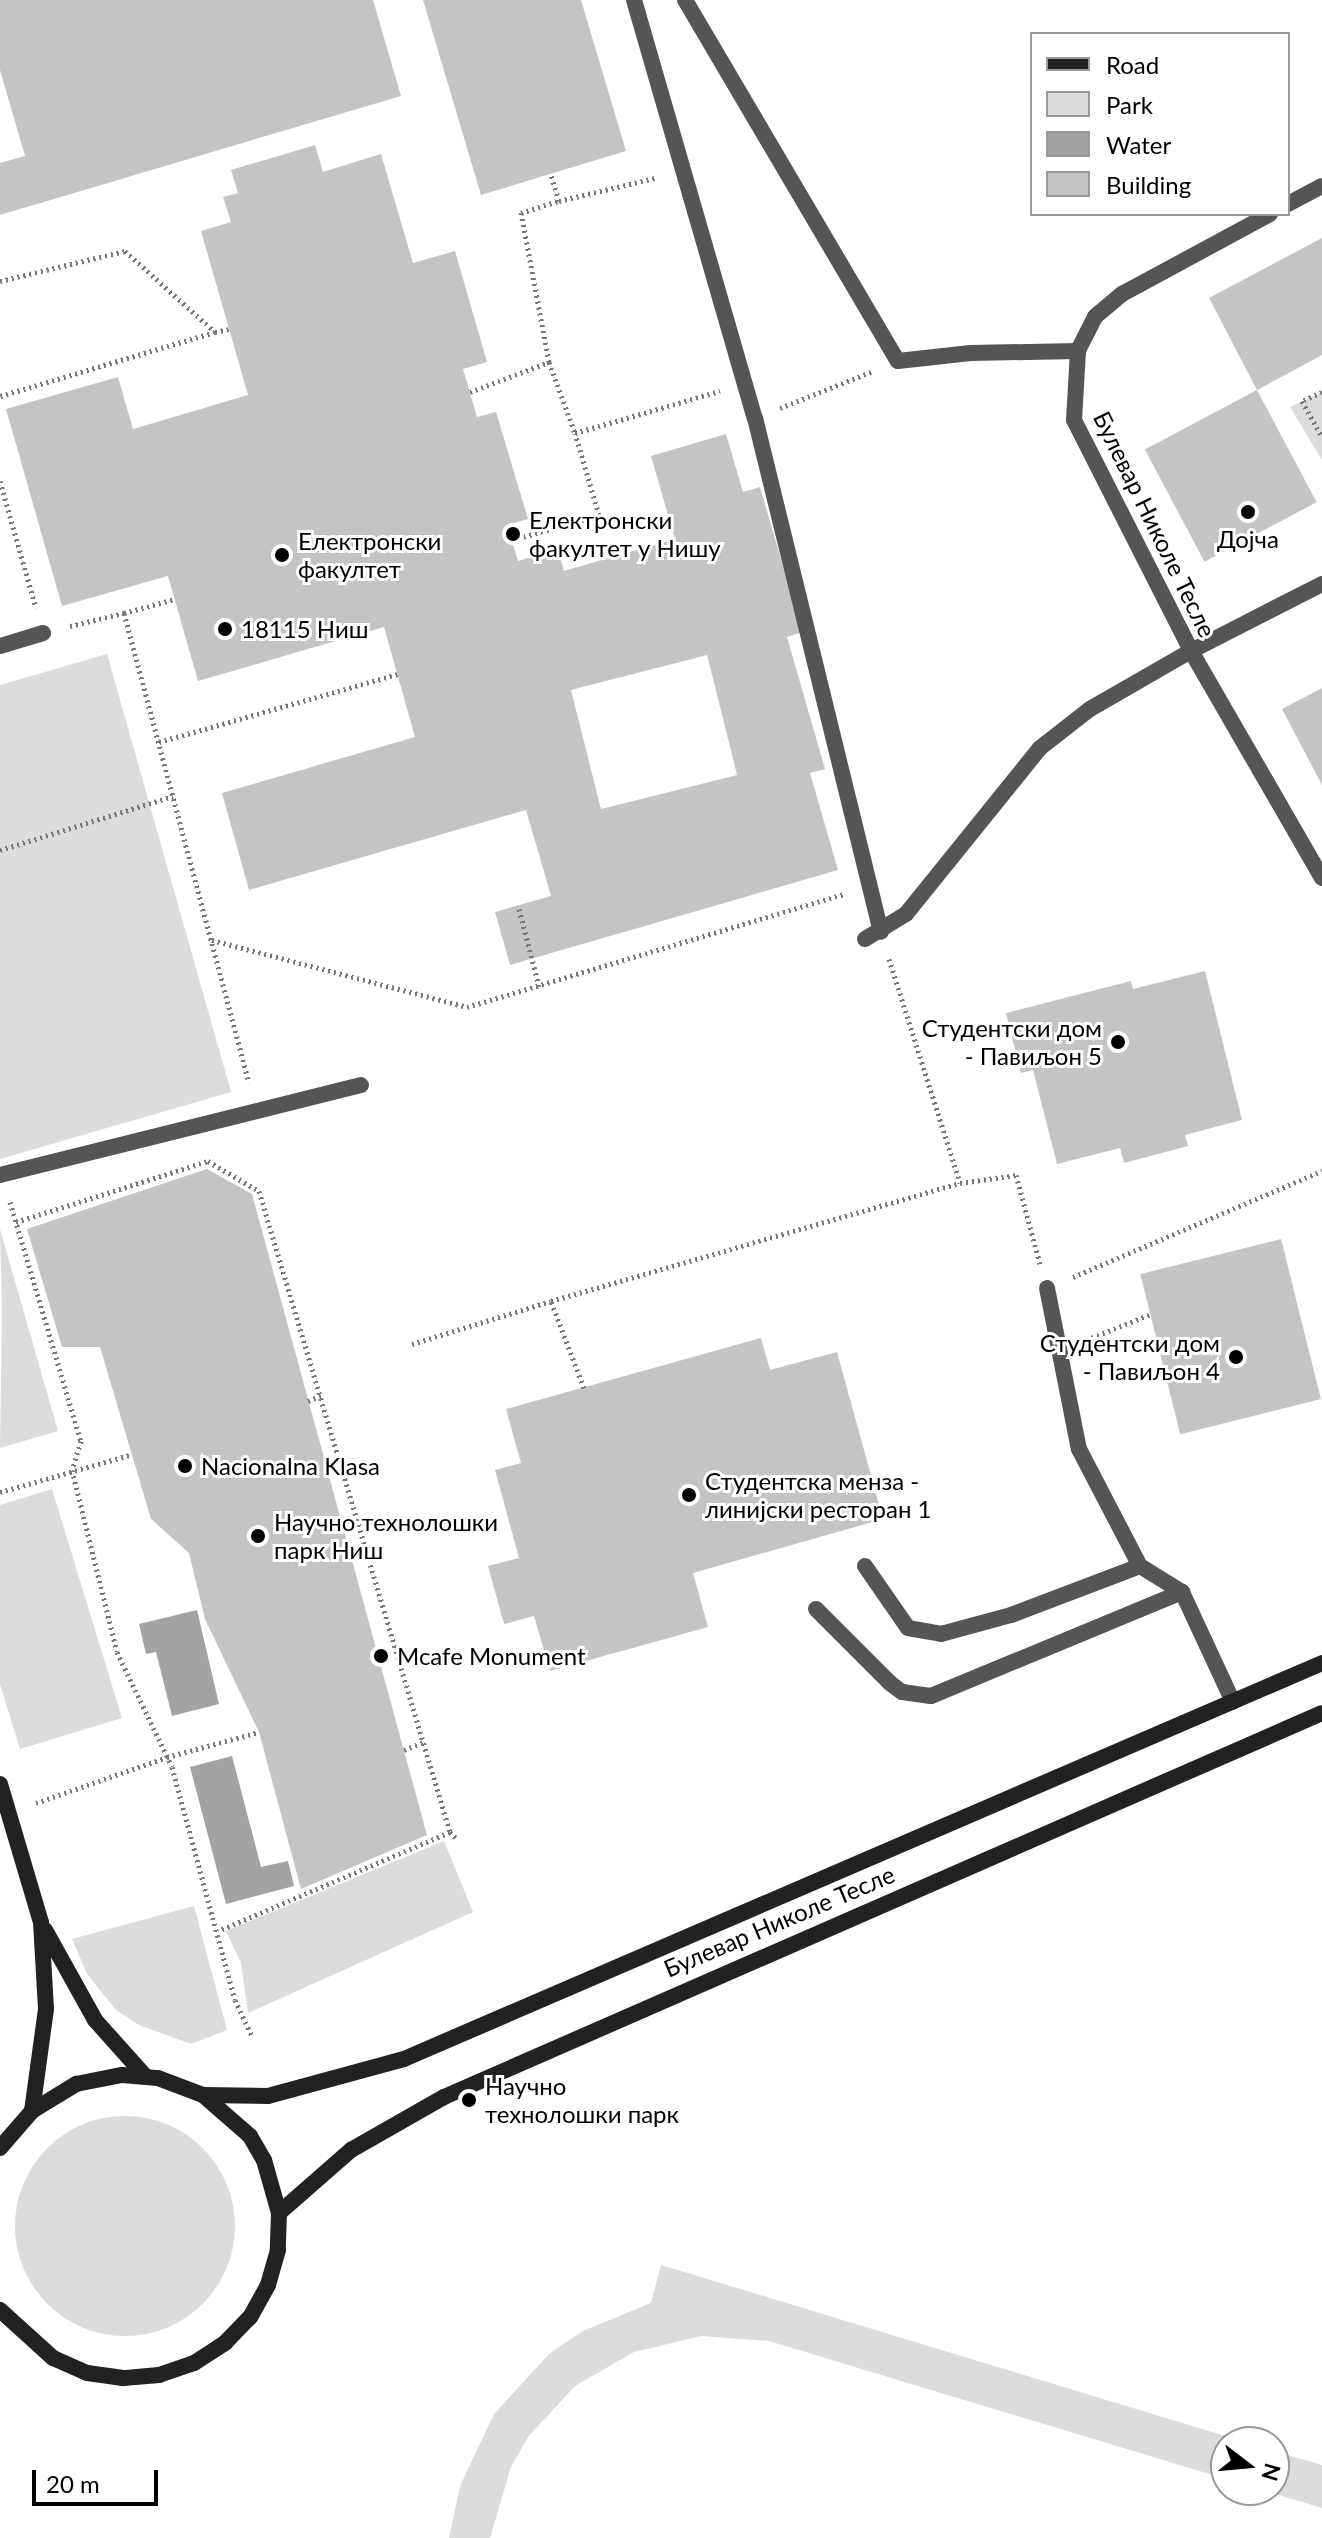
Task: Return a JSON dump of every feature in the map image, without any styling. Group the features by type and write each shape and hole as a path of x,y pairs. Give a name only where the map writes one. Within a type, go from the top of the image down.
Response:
{"main road":[{"name":"Булевар Николе Тесле","path":"203,2095 268,2096 320,2086 404,2059 1322,1663"},
{"name":"Булевар Николе Тесле","path":"279,2213 351,2150 444,2097 1322,1713"},
{"path":"0,1784 41,1922 95,2020 145,2076"},
{"path":"32,2111 46,2009 41,1922"},
{"path":"0,2148 32,2111 76,2084 145,2076 203,2095 250,2136 264,2160 279,2213 278,2250 268,2285 250,2317 225,2343 194,2363 123,2378 87,2373 53,2358 26,2338 0,2310"},
{"path":"0,2331 26,2338"}],"street":[{"path":"634,0 755,418 873,936 906,914 1040,748 1090,709 1191,651 1322,584"},
{"path":"685,0 898,361 971,353 1078,351"},
{"path":"1290,203 1322,186"},
{"name":"Булевар Николе Тесле","path":"1266,216 1122,294 1095,317 1078,351 1074,420 1191,651 1322,878"},
{"path":"0,646 43,633"},
{"path":"0,1175 361,1085"},
{"path":"1047,1288 1079,1449 1140,1566 1182,1592 1233,1702"},
{"path":"865,1566 908,1628 941,1634 1011,1615 1140,1566"},
{"path":"816,1609 890,1683 902,1692 931,1696 1182,1592"}],"path":[{"path":"512,540 599,515 575,433 549,362 521,213 682,171"},
{"path":"551,174 559,201"},
{"path":"0,281 125,251 215,332"},
{"path":"0,396 229,329"},
{"path":"755,418 898,361"},
{"path":"470,392 549,362"},
{"path":"575,433 745,384"},
{"path":"1322,392 1302,401 1322,437"},
{"path":"0,481 43,633 175,599"},
{"path":"0,520 11,518"},
{"path":"124,613 257,1111"},
{"path":"159,742 397,674"},
{"path":"0,850 173,796"},
{"path":"211,939 467,1007 834,898"},
{"path":"519,909 539,986"},
{"path":"873,936 960,1183"},
{"path":"16,1222 208,1161 259,1191 323,1395 450,1832 458,1840"},
{"path":"412,1344 960,1183 1016,1175 1047,1288 1322,1171"},
{"path":"8,1192 81,1441 72,1470 117,1652 167,1757 235,2000 253,2038"},
{"path":"551,1301 584,1388"},
{"path":"1059,1351 1151,1314"},
{"path":"308,1401 323,1395"},
{"path":"0,1492 130,1455"},
{"path":"24,1807 167,1757 259,1732"},
{"path":"404,1750 424,1742"},
{"path":"218,1931 450,1832"}],"green space":[{"path":"1322,392 1322,460 1290,407"},
{"path":"107,654 231,1092 0,1159 0,685"},
{"path":"0,1229 58,1431 0,1448 2,1310"},
{"path":"52,1489 122,1718 20,1749 0,1684 0,1505"},
{"path":"444,1841 473,1912 248,2013 241,1963 226,1931"},
{"path":"194,1906 227,2030 191,2044 139,2025 116,2010 87,1974 72,1939"},
{"path":"125,2116 167,2125 186,2135 202,2149 216,2165 226,2184 235,2226 226,2268 216,2287 202,2303 186,2317 167,2327 125,2336 83,2327 64,2317 48,2303 34,2287 24,2268 15,2226 24,2184 34,2165 48,2149 64,2135 83,2125"},
{"path":"661,2265 1210,2431 1210,2474 769,2341 701,2336 634,2352 575,2386 528,2437 511,2467 490,2538 449,2538 460,2486 494,2414 549,2354 583,2331 651,2303"},
{"path":"1290,2456 1322,2465 1322,2508 1290,2498"}],"water":[{"path":"197,1610 219,1704 172,1716 156,1652 146,1654 139,1624"},
{"path":"232,1756 261,1867 288,1861 294,1886 226,1904 190,1767"}],"building":[{"path":"0,0 373,0 401,96 0,215 0,163 25,156 0,70"},
{"path":"423,0 581,0 626,151 481,195"},
{"name":"Електронски факултет","path":"315,145 323,172 381,154 413,263 455,251 487,362 463,369 477,417 496,412 528,519 507,525 518,561 558,549 564,571 675,539 651,456 726,434 743,492 760,487 802,632 787,637 825,769 810,773 838,870 510,965 495,912 551,896 526,810 249,890 222,793 415,737 384,627 198,681 168,576 62,606 6,409 118,377 133,429 248,395 201,231 231,222 223,197 238,193 231,170","holes":["707,655 737,775 601,809 571,690"]},
{"path":"1322,238 1322,355 1257,390 1209,298"},
{"path":"1257,390 1317,502 1204,562 1145,450"},
{"path":"1322,688 1322,785 1282,709"},
{"name":"Студентски дом - Павиљон 5","path":"1205,971 1242,1120 1185,1135 1188,1146 1124,1163 1120,1148 1057,1164 1033,1070 1021,1073 1006,1013 1131,981 1133,989"},
{"name":"Научно технолошки парк Ниш","path":"207,1169 252,1194 427,1835 301,1889 259,1732 205,1619 189,1553 151,1519 100,1347 62,1347 27,1229"},
{"name":"Студентски дом - Павиљон 4","path":"1281,1239 1321,1399 1180,1434 1140,1274"},
{"name":"Студентска менза - линијски ресторан 1","path":"761,1338 770,1370 837,1352 883,1519 693,1573 708,1627 550,1671 534,1616 504,1624 488,1566 519,1558 495,1470 521,1463 506,1409"}],"place":[{"name":"Дојча","path":"1248,512"},
{"name":"Електронски факултет у Нишу","path":"513,534"},
{"name":"Електронски факултет","path":"282,555"},
{"name":"18115 Ниш","path":"225,629"},
{"name":"Студентски дом - Павиљон 5","path":"1118,1042"},
{"name":"Студентски дом - Павиљон 4","path":"1236,1357"},
{"name":"Nacionalna Klasa","path":"185,1466"},
{"name":"Студентска менза - линијски ресторан 1","path":"689,1495"},
{"name":"Научно технолошки парк Ниш","path":"258,1536"},
{"name":"Mcafe Monument","path":"381,1656"},
{"name":"Научно технолошки парк","path":"469,2100"}]}
